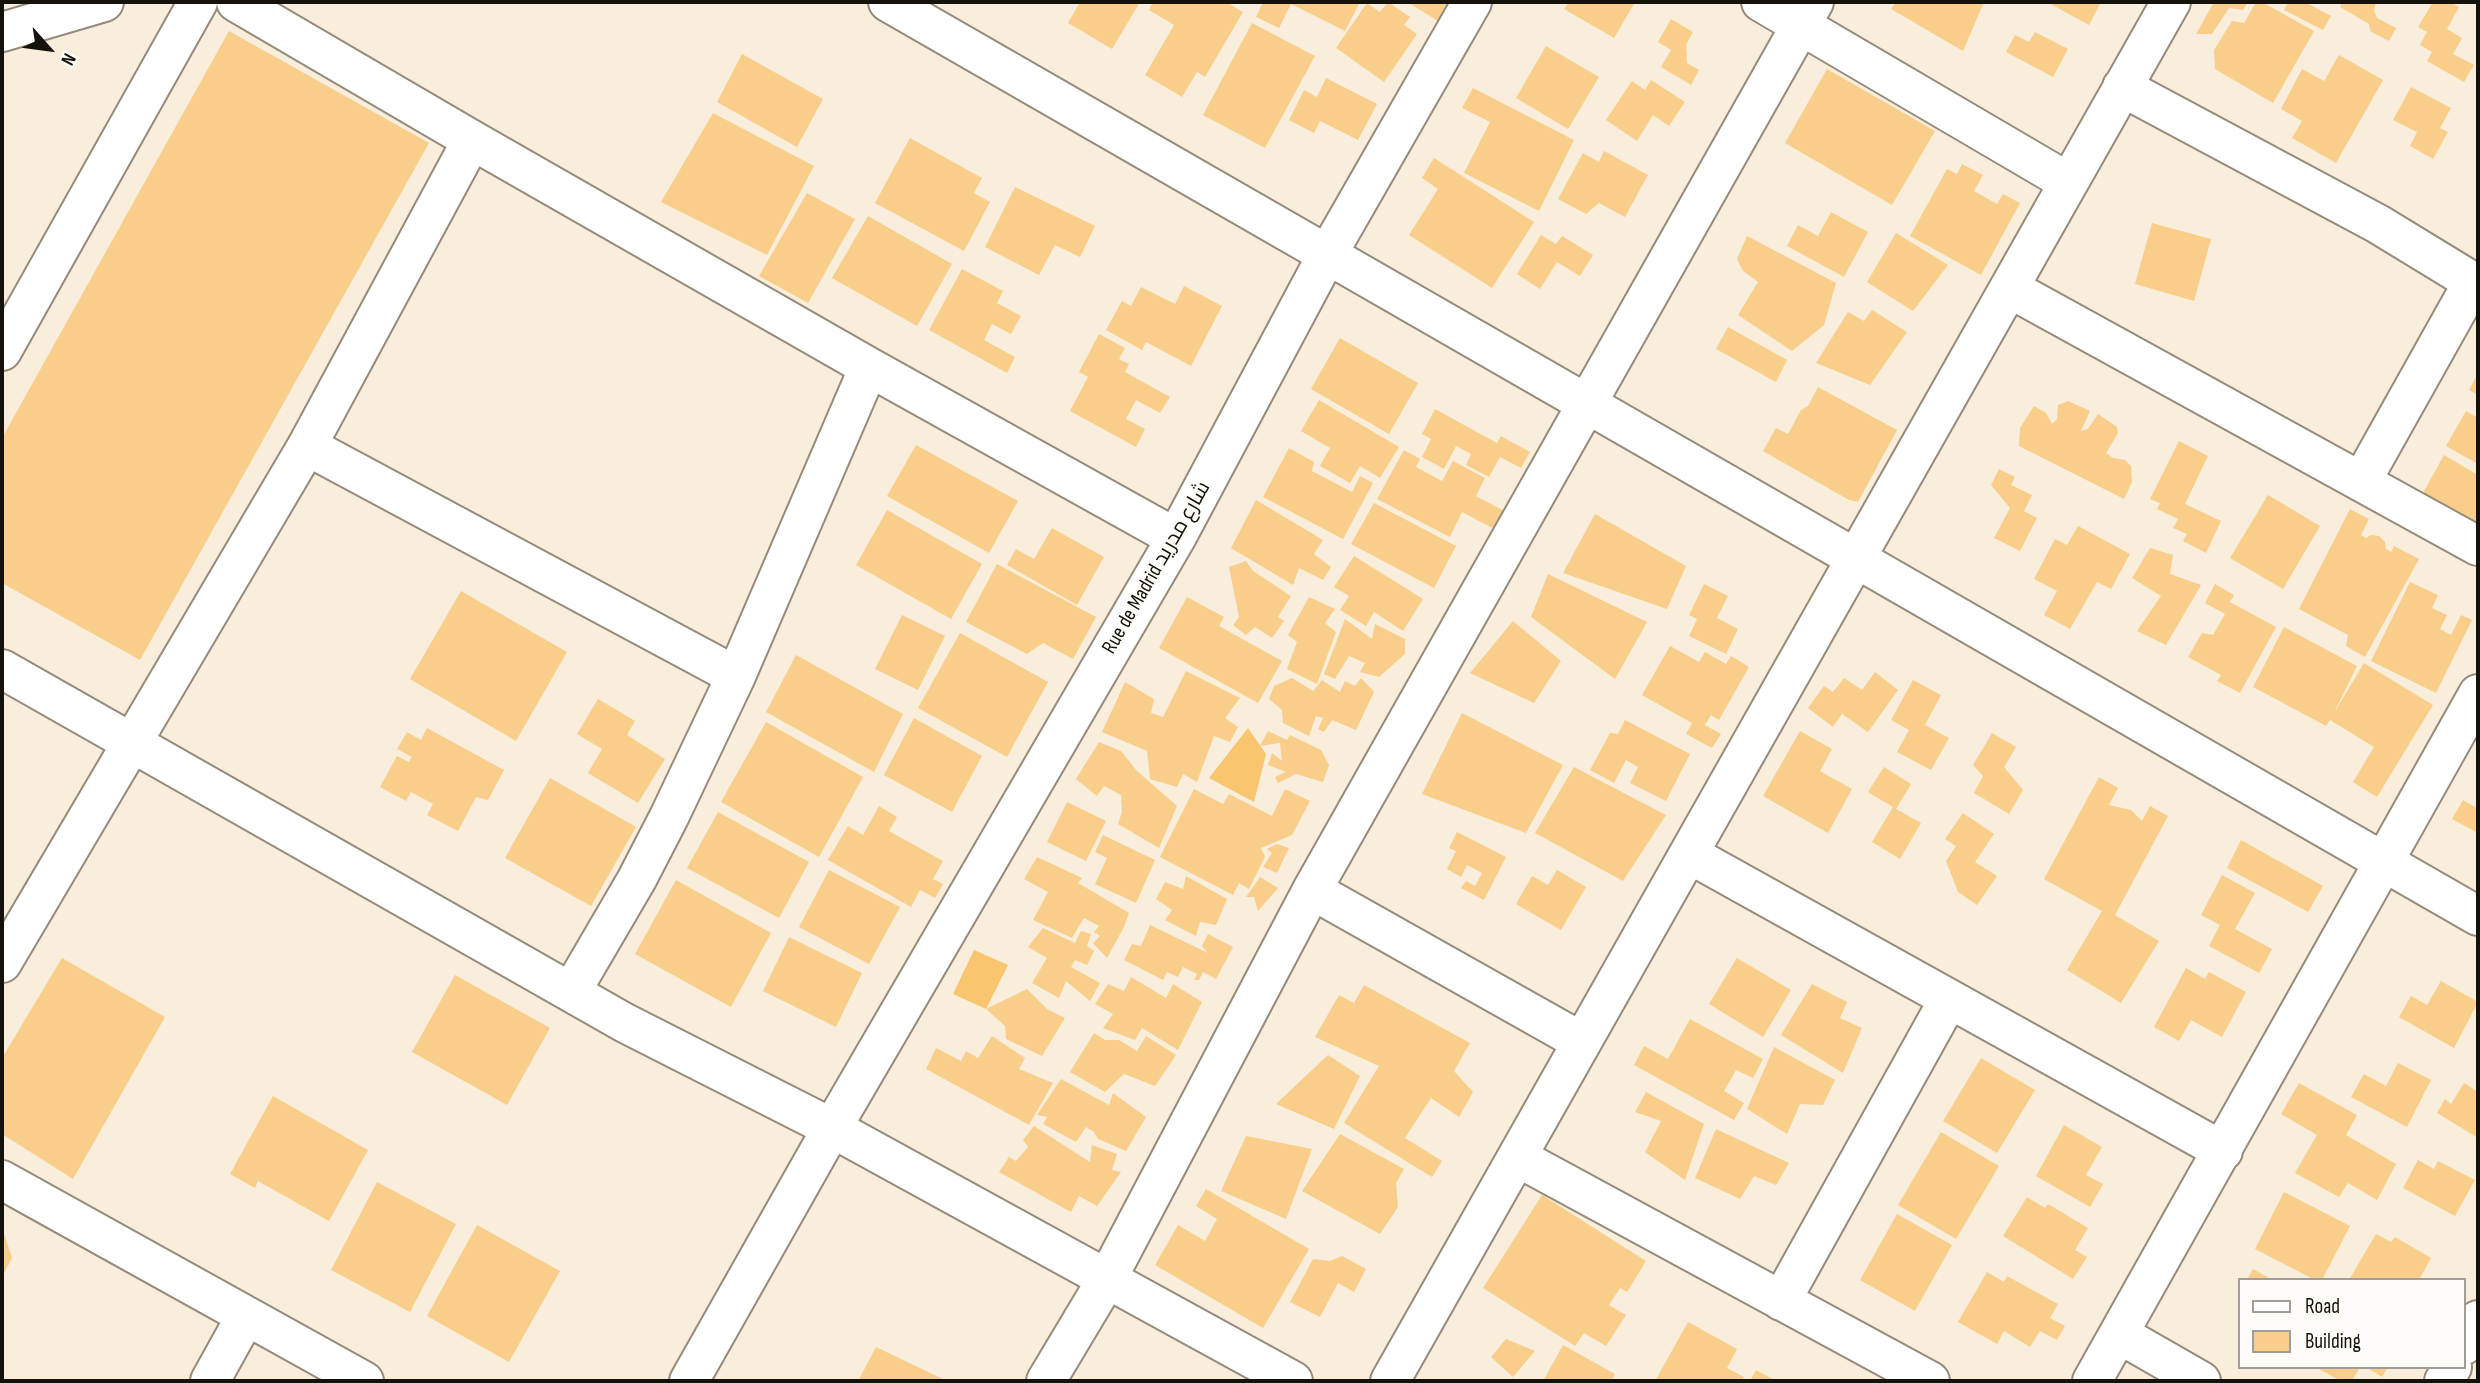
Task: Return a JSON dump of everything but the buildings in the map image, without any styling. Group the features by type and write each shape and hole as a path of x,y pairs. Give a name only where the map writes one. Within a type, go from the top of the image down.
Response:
{"street":[{"path":"2,32 104,2"},
{"path":"2,351 198,2"},
{"path":"236,2 869,367 1176,538"},
{"path":"888,2 2478,916"},
{"name":"Rue de Madrid شارع مدريد","path":"689,1381 832,1128 1176,538 1327,255 1472,2"},
{"path":"1761,2 1807,13 2068,182"},
{"path":"1390,1381 2171,2"},
{"path":"1046,1381 1107,1279 1312,890 1807,13"},
{"path":"2123,87 2378,224 2476,283 2361,482"},
{"path":"2,963 307,446 472,140"},
{"path":"2009,288 2478,546"},
{"path":"571,992 643,866 736,676 869,367"},
{"path":"307,446 736,676"},
{"path":"2,669 625,1023 832,1128 1293,1381"},
{"path":"2092,1381 2478,694"},
{"path":"1689,854 2223,1151"},
{"path":"1312,890 1582,1042"},
{"path":"1782,1301 1949,999"},
{"path":"1517,1157 1930,1381"},
{"path":"2,1180 364,1381"},
{"path":"210,1381 246,1316"},
{"path":"2466,1341 2478,1320"},
{"path":"2119,1334 2201,1381"}],"shaded area":[{"path":"1248,728 1266,754 1254,802 1209,778"},
{"path":"974,950 1008,965 986,1009 953,994"}]}
